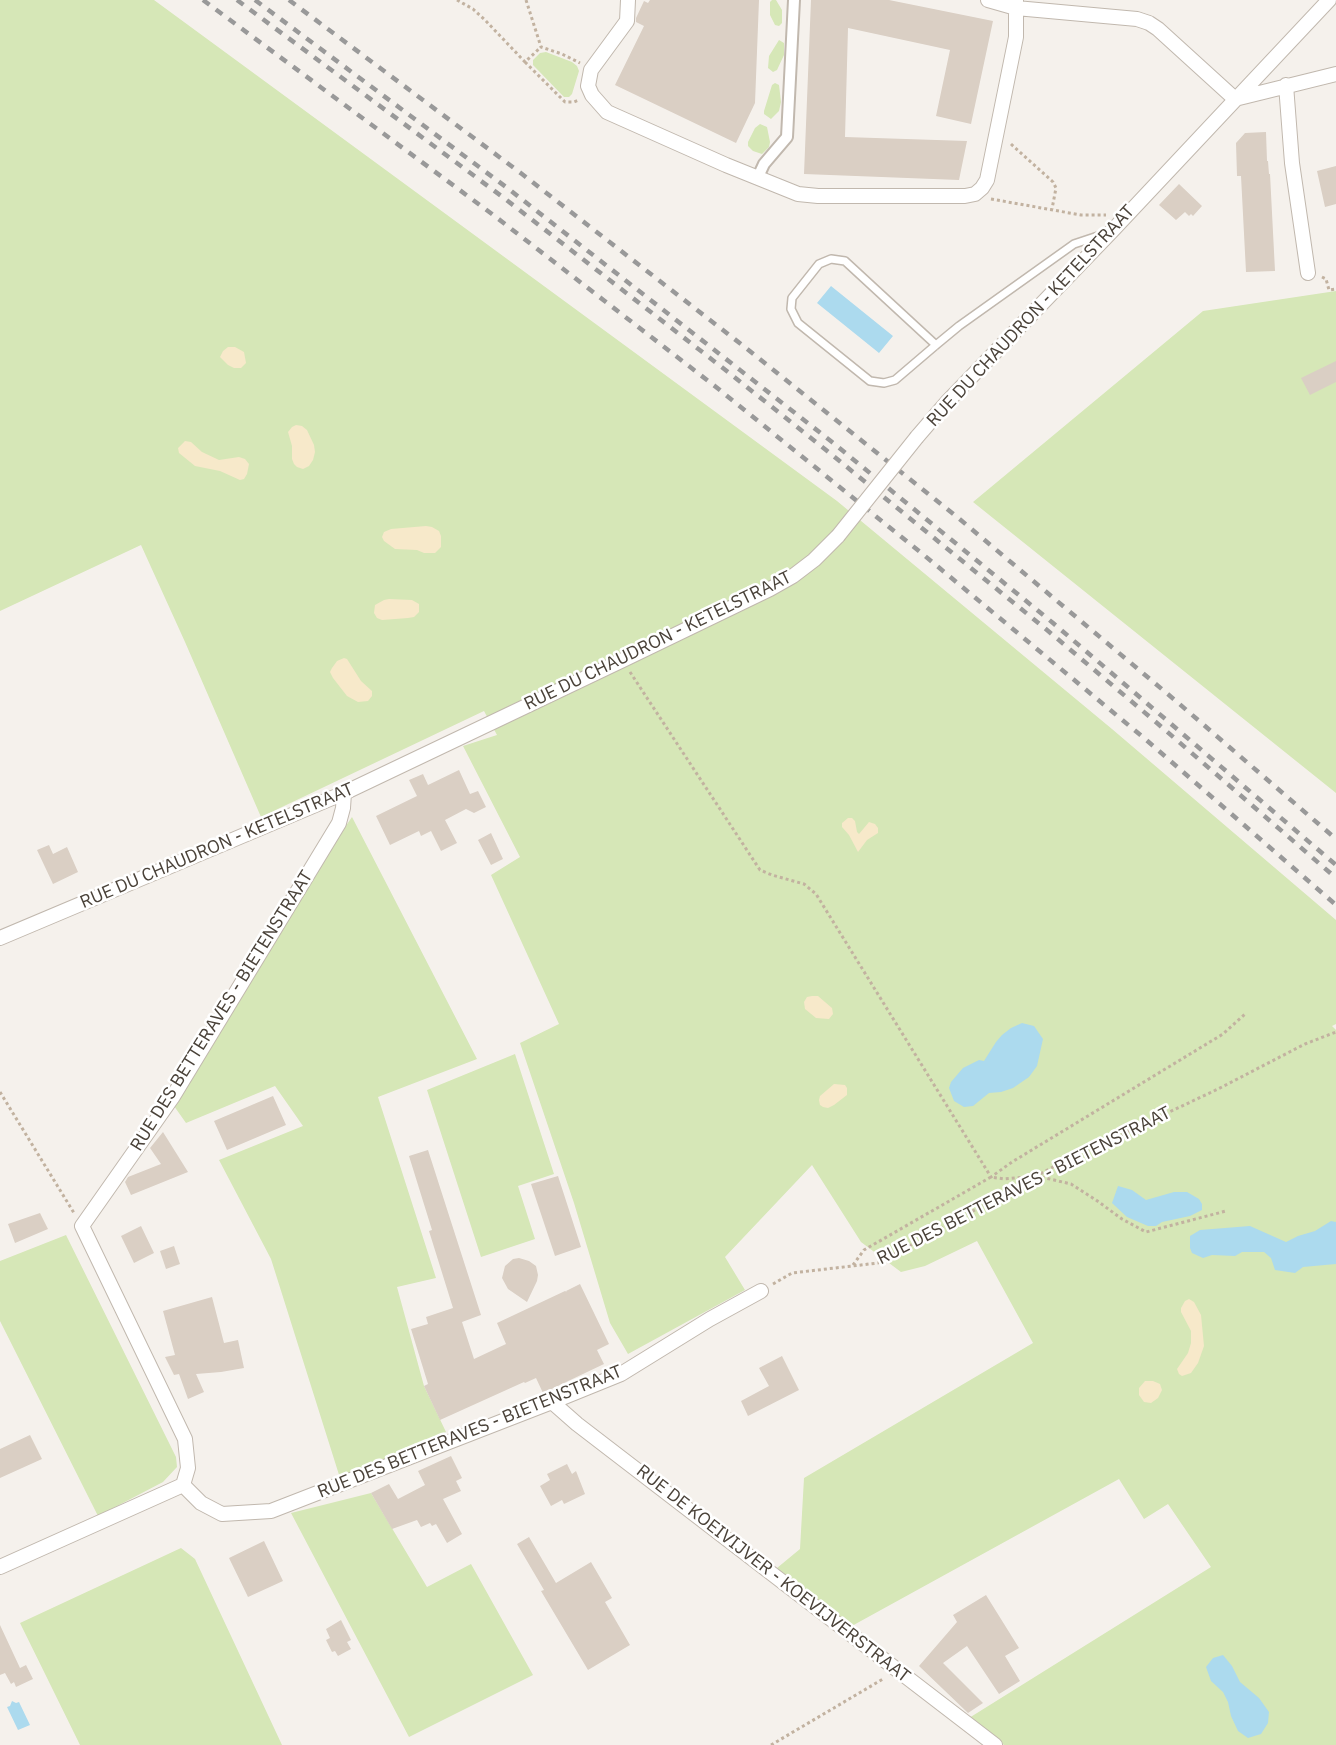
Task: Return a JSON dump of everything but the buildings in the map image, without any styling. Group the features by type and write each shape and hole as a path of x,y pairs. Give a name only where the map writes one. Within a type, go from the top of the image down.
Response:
{"street":[{"path":"628,0 627,21 591,70 588,86 592,95 607,112 798,194 818,196 965,196 975,194 982,188 987,180 998,132 1016,37 1016,4"},
{"path":"758,177 764,164 787,136 794,0"},
{"path":"988,0 1137,19 1149,23 1235,99 1336,74"},
{"name":"RUE DU CHAUDRON - KETELSTRAAT","path":"0,938 345,792 623,660 793,576 814,560 837,536 948,402 1329,0"},
{"path":"1286,86 1293,163 1308,273"},
{"name":"RUE DES BETTERAVES - BIETENSTRAAT","path":"82,1226 172,1098 339,823 345,792"},
{"path":"0,1567 183,1485 188,1468 185,1440 82,1226"},
{"name":"RUE DES BETTERAVES - BIETENSTRAAT","path":"183,1485 201,1503 222,1514 271,1511 621,1374 760,1291"},
{"name":"RUE DE KOEIVIJVER - KOEVIJVERSTRAAT","path":"552,1402 995,1745"}],"lane":[{"path":"936,345 845,261 831,258 819,264 792,298 791,309 798,323 870,381 884,383 895,380 959,326 1074,244 1112,231"}],"path":[{"path":"457,0 473,9 485,20 565,102 574,102 592,95"},
{"path":"526,0 541,47"},
{"path":"525,62 541,47"},
{"path":"541,47 562,54 591,70"},
{"path":"998,132 1053,182 1056,188 1052,209"},
{"path":"975,194 997,201 1082,214 1117,215"},
{"path":"1326,279 1329,291 1336,289"},
{"path":"623,660 760,870 804,884 816,894 991,1177 1004,1179 1037,1176 1071,1184 1122,1219 1146,1232 1226,1211"},
{"path":"852,1266 864,1250 991,1177 1223,1034 1245,1014"},
{"name":"RUE DES BETTERAVES - BIETENSTRAAT","path":"760,1291 792,1273 878,1263 1037,1176 1218,1089 1305,1044 1336,1032"},
{"path":"0,1092 82,1226"},
{"path":"771,1745 897,1670"}],"green space":[{"path":"0,0 154,0 837,501 1112,729 1336,920 1336,1024 1332,1026 1336,1030 1336,1745 1004,1745 969,1718 1211,1567 1168,1504 1144,1519 1119,1479 850,1627 777,1568 800,1549 804,1478 1033,1343 977,1241 925,1266 901,1272 861,1242 812,1165 725,1257 745,1290 628,1354 610,1323 574,1203 520,1043 559,1024 491,875 520,857 463,746 497,735 484,711 261,817 141,545 0,611"},
{"path":"772,0 776,0 782,10 782,23 779,26 775,25 770,15"},
{"path":"779,40 784,43 784,55 777,70 773,72 768,68 769,56"},
{"path":"546,52 577,66 579,71 569,97 564,97 533,65 533,60 540,53"},
{"path":"775,83 779,85 781,102 779,111 771,119 764,114 764,111 772,85"},
{"path":"760,124 767,127 770,142 769,147 762,154 753,151 748,146 755,128"},
{"path":"1336,291 1336,793 973,502 1203,311"},
{"path":"352,817 477,1059 378,1097 436,1278 397,1287 424,1386 446,1432 340,1478 271,1259 219,1160 303,1126 275,1086 186,1123 174,1106 309,879"},
{"path":"515,1054 554,1174 518,1186 535,1239 481,1257 427,1090"},
{"path":"66,1235 176,1457 177,1467 163,1482 98,1516 0,1321 0,1261"},
{"path":"371,1493 427,1587 471,1564 533,1675 409,1737 291,1513"},
{"path":"181,1548 195,1559 282,1745 80,1745 20,1623"}],"sand":[{"path":"228,347 235,347 244,352 246,363 241,368 228,365 220,357"},
{"path":"296,425 307,430 314,445 313,460 303,469 297,467 292,459 292,446 288,432"},
{"path":"185,441 191,442 202,452 219,460 239,457 245,459 249,464 247,474 244,479 240,480 220,471 195,466 179,453 178,448"},
{"path":"426,526 439,531 441,536 441,547 435,553 395,549 382,537 384,532 391,529"},
{"path":"389,599 412,600 419,604 419,612 414,617 408,618 382,620 377,618 374,613 375,605"},
{"path":"347,659 361,681 372,691 372,696 368,701 358,702 347,696 333,678 330,672 332,668 337,661"},
{"path":"848,818 855,821 859,834 869,822 878,828 878,833 867,840 858,852 842,827 842,823"},
{"path":"818,996 832,1008 833,1014 829,1019 816,1018 805,1009 804,1002 807,997"},
{"path":"834,1084 845,1085 847,1095 828,1108 823,1107 820,1105 820,1096"},
{"path":"1189,1299 1194,1302 1201,1315 1204,1346 1198,1363 1191,1373 1182,1376 1177,1369 1188,1353 1191,1331 1181,1308"},
{"path":"1145,1381 1160,1384 1162,1390 1158,1398 1151,1403 1144,1402 1139,1395 1139,1388"}],"water":[{"path":"831,286 893,336 879,353 817,303"},
{"path":"1022,1023 1034,1026 1043,1039 1037,1066 1029,1077 1013,1088 989,1093 973,1106 964,1107 954,1101 949,1088 951,1082 963,1068 979,1060 984,1061 1002,1035"},
{"path":"1118,1186 1132,1190 1146,1200 1174,1192 1187,1192 1199,1199 1202,1210 1190,1216 1162,1222 1156,1226 1148,1226 1127,1217 1112,1203"},
{"path":"1331,1221 1336,1222 1336,1264 1303,1267 1295,1273 1275,1270 1271,1258 1264,1252 1242,1252 1235,1256 1212,1255 1203,1258 1192,1253 1190,1248 1190,1236 1200,1230 1250,1226 1286,1242 1315,1231"},
{"path":"1223,1655 1240,1682 1259,1698 1269,1712 1268,1723 1261,1734 1248,1738 1238,1731 1223,1692 1211,1681 1206,1667 1213,1658"},
{"path":"12,1701 19,1702 30,1725 18,1730 7,1707"}],"railway":[{"path":"203,0 492,214 716,387 925,556 1144,738 1336,905"},
{"path":"237,0 504,198 826,450 1047,630 1336,878"},
{"path":"255,0 510,190 832,442 1053,623 1336,865"},
{"path":"289,0 522,174 746,348 956,516 1336,839"}]}
